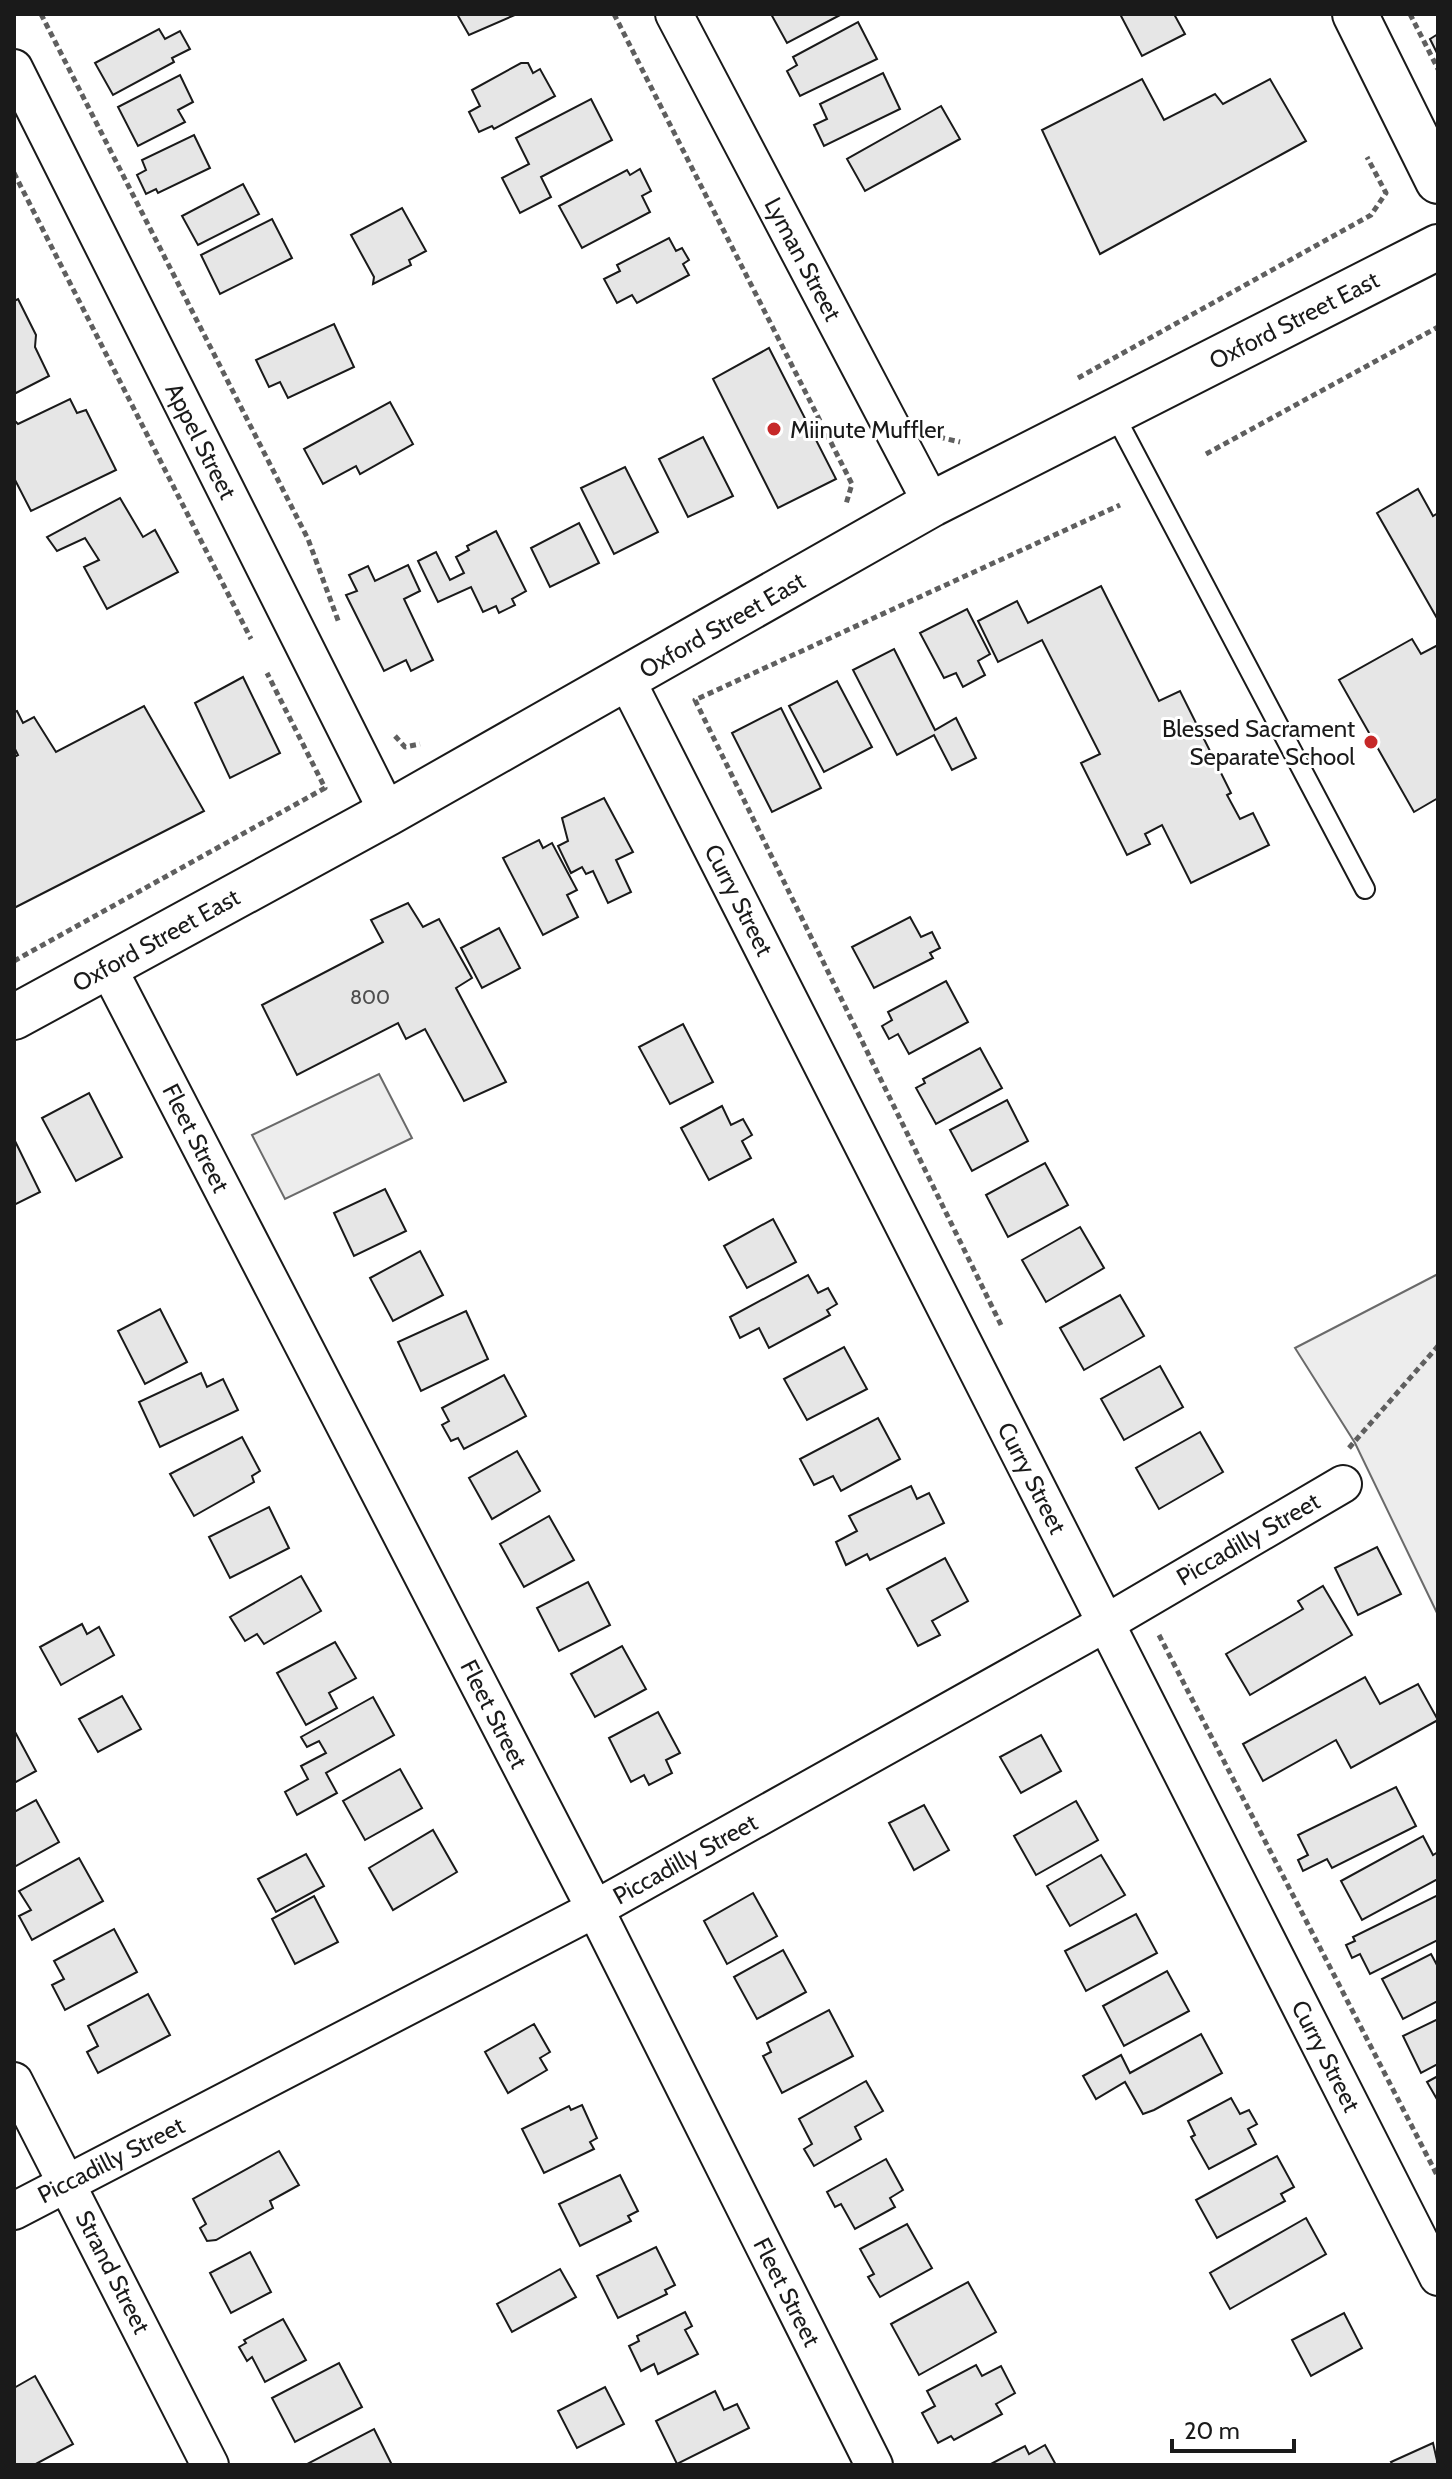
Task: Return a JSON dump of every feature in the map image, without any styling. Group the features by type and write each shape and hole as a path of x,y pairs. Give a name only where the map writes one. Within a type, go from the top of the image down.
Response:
{"main road":[{"path":"1355,14 1438,181"},
{"name":"Oxford Street East","path":"14,1017 388,813 932,504 1438,247"}],"street":[{"name":"Lyman Street","path":"674,14 932,504"},
{"name":"Appel Street","path":"14,68 388,813"},
{"name":"Curry Street","path":"626,679 1438,2277"},
{"name":"Fleet Street","path":"107,966 595,1909 874,2465"},
{"name":"Piccadilly Street","path":"14,2211 595,1909 1106,1623 1343,1484"},
{"name":"Strand Street","path":"14,2081 210,2465"}],"lane":[{"path":"1113,412 1365,889"}],"path":[{"path":"41,14 308,539 344,635"},
{"path":"614,14 852,484 844,508"},
{"path":"1410,14 1438,69"},
{"path":"1072,382 1371,215 1386,193 1367,157"},
{"path":"14,173 251,639"},
{"path":"1206,454 1438,327"},
{"path":"935,436 963,442"},
{"path":"1009,1339 695,700 1120,505"},
{"path":"14,961 325,788 267,673"},
{"path":"385,725 405,747 429,742"},
{"path":"1343,1484 1332,1464 1355,1443 1438,1346"},
{"path":"1153,1623 1438,2177"}],"shaded area":[{"path":"379,1074 412,1138 285,1199 252,1135"},
{"path":"1438,1274 1438,1615 1355,1443 1295,1348"}],"building":[{"path":"457,14 517,14 469,35"},
{"path":"771,14 842,14 787,43"},
{"path":"1120,14 1174,14 1185,34 1142,56"},
{"path":"858,22 877,59 800,96 787,71 797,65 793,57"},
{"path":"159,29 165,39 180,31 190,49 172,58 174,62 113,95 95,63"},
{"path":"1438,34 1438,55 1430,39"},
{"path":"521,63 528,63 533,73 540,69 555,96 494,129 492,126 479,132 469,112 480,106 472,90"},
{"path":"883,73 900,109 824,146 814,125 827,119 820,104"},
{"path":"180,75 193,102 178,110 185,122 138,146 118,107"},
{"path":"1142,79 1164,120 1215,94 1223,104 1270,79 1306,141 1100,254 1042,130"},
{"path":"591,99 612,140 541,177 551,197 520,213 502,178 529,164 516,138"},
{"path":"941,106 960,139 865,191 847,159"},
{"path":"194,135 210,168 158,193 156,189 146,194 137,175 146,170 142,160"},
{"path":"640,169 651,191 642,196 650,212 582,248 559,206 627,170 630,175"},
{"path":"243,184 259,214 198,245 182,216"},
{"path":"402,208 426,251 409,260 411,265 373,284 374,277 351,235"},
{"path":"272,219 292,258 220,294 201,255"},
{"path":"669,238 676,251 682,248 689,260 683,264 689,275 637,303 632,295 617,303 604,279 620,271 617,265"},
{"path":"18,299 36,335 35,347 49,376 14,394 14,301"},
{"path":"334,324 354,367 288,398 280,382 269,387 256,360"},
{"name":"Miinute Muffler","path":"769,348 836,479 778,508 713,379"},
{"path":"70,399 77,413 86,410 116,470 31,511 14,478 14,420 18,424"},
{"path":"390,402 413,444 360,474 356,466 323,484 304,449"},
{"path":"703,437 733,496 688,517 659,459"},
{"path":"625,467 658,532 614,554 581,488"},
{"path":"1418,489 1433,516 1438,513 1438,620 1377,513"},
{"path":"120,498 143,537 155,530 178,572 107,609 84,567 99,560 85,538 57,551 47,537"},
{"path":"579,523 599,563 550,587 531,548"},
{"path":"496,531 526,591 512,599 515,605 499,613 496,606 483,612 471,587 438,602 418,561 436,552 450,580 464,573 456,557 469,550 467,546"},
{"path":"408,565 420,591 404,599 433,660 411,671 406,660 384,671 346,595 357,591 349,575 368,566 375,581"},
{"path":"1101,586 1159,701 1180,691 1231,793 1227,795 1240,819 1253,813 1269,845 1191,883 1162,825 1145,834 1150,844 1127,855 1081,763 1100,754 1042,640 998,662 978,621 1017,601 1028,623"},
{"path":"967,609 990,654 978,661 985,675 963,687 956,673 944,678 920,633"},
{"path":"1412,639 1421,654 1438,645 1438,798 1414,812 1339,680"},
{"path":"894,649 935,730 956,718 976,758 952,770 934,735 897,755 853,670"},
{"path":"243,677 280,753 230,778 195,703"},
{"path":"837,681 872,747 824,772 789,706"},
{"path":"144,706 204,811 14,908 14,757 18,755 14,747 14,712 17,711 23,723 34,717 56,752"},
{"path":"781,708 821,788 772,812 732,733"},
{"path":"604,798 633,852 616,860 631,892 608,903 593,871 586,874 582,867 571,873 558,846 568,841 562,818"},
{"path":"539,840 543,848 552,843 577,890 567,895 578,917 543,935 503,858"},
{"path":"408,903 423,927 439,919 472,978 456,988 506,1082 464,1101 425,1029 406,1039 398,1023 297,1075 262,1005 383,942 371,920"},
{"path":"910,917 921,937 932,932 940,948 930,953 933,958 874,988 852,947"},
{"path":"499,928 520,968 482,988 461,948"},
{"path":"946,981 968,1022 909,1054 898,1034 889,1039 882,1026 892,1020 888,1012"},
{"path":"683,1024 713,1082 670,1104 639,1047"},
{"path":"980,1048 1002,1088 936,1124 916,1088 925,1083 923,1079"},
{"path":"89,1093 122,1157 76,1181 42,1118"},
{"path":"1007,1100 1028,1141 972,1171 950,1130"},
{"path":"722,1106 731,1125 743,1119 752,1135 742,1141 751,1158 709,1180 681,1128"},
{"path":"14,1139 40,1192 14,1205"},
{"path":"1045,1163 1068,1205 1008,1237 986,1195"},
{"path":"385,1189 406,1231 354,1256 334,1213"},
{"path":"773,1219 796,1262 747,1288 724,1246"},
{"path":"1080,1227 1104,1268 1046,1302 1022,1260"},
{"path":"420,1251 443,1295 393,1321 370,1278"},
{"path":"808,1275 818,1293 828,1288 837,1304 827,1310 830,1315 769,1348 759,1328 740,1338 730,1317"},
{"path":"1120,1295 1144,1336 1084,1370 1060,1328"},
{"path":"160,1309 187,1362 145,1384 118,1331"},
{"path":"466,1311 488,1359 421,1391 398,1342"},
{"path":"844,1347 867,1389 807,1420 784,1379"},
{"path":"1160,1366 1183,1407 1124,1440 1101,1399"},
{"path":"201,1373 207,1387 223,1379 238,1410 160,1447 139,1402"},
{"path":"504,1375 526,1416 464,1449 458,1438 451,1441 442,1425 449,1421 442,1408"},
{"path":"878,1418 900,1459 841,1491 833,1476 814,1485 800,1459"},
{"path":"1200,1432 1223,1472 1159,1509 1136,1468"},
{"path":"242,1437 260,1471 252,1476 254,1482 194,1516 170,1474"},
{"path":"517,1451 540,1491 492,1519 469,1478"},
{"path":"911,1486 917,1499 929,1493 944,1523 870,1560 867,1554 846,1565 836,1542 857,1531 849,1516"},
{"path":"269,1507 289,1548 230,1578 209,1537"},
{"path":"549,1516 574,1560 524,1587 500,1544"},
{"path":"1377,1547 1401,1594 1358,1615 1335,1568"},
{"path":"945,1558 968,1601 932,1621 940,1635 918,1646 887,1589"},
{"path":"301,1576 321,1611 264,1644 257,1634 245,1641 230,1617"},
{"path":"588,1582 610,1625 559,1651 537,1608"},
{"path":"1323,1586 1352,1635 1250,1695 1226,1654 1303,1609 1298,1601"},
{"path":"82,1624 87,1634 99,1627 114,1655 61,1685 40,1647"},
{"path":"335,1642 356,1678 329,1693 337,1708 306,1725 277,1673"},
{"path":"622,1646 646,1689 595,1717 571,1674"},
{"path":"1365,1677 1380,1704 1418,1684 1438,1720 1351,1768 1336,1740 1263,1781 1243,1744"},
{"path":"122,1696 141,1729 98,1752 79,1719"},
{"path":"373,1697 394,1735 326,1773 337,1793 297,1815 285,1792 308,1779 301,1766 326,1753 319,1741 307,1747 301,1737"},
{"path":"658,1712 680,1753 666,1760 672,1773 649,1785 644,1775 631,1782 609,1738"},
{"path":"14,1730 36,1771 14,1783"},
{"path":"1041,1735 1061,1771 1021,1793 1000,1757"},
{"path":"400,1769 422,1808 365,1840 343,1801"},
{"path":"1396,1787 1416,1826 1332,1868 1327,1859 1303,1871 1298,1860 1308,1855 1298,1835"},
{"path":"36,1800 59,1842 14,1867 14,1812"},
{"path":"1076,1801 1098,1840 1036,1875 1014,1836"},
{"path":"924,1805 949,1850 914,1870 889,1823"},
{"path":"433,1830 457,1872 393,1910 369,1868"},
{"path":"1423,1836 1433,1855 1438,1852 1438,1879 1362,1920 1341,1881"},
{"path":"306,1854 324,1886 276,1912 258,1879"},
{"path":"1101,1855 1125,1895 1070,1926 1047,1886"},
{"path":"79,1858 103,1901 32,1940 19,1916 31,1910 19,1891"},
{"path":"753,1893 777,1936 727,1964 704,1921"},
{"path":"1438,1895 1438,1940 1370,1974 1360,1954 1352,1958 1346,1945 1355,1941 1353,1937"},
{"path":"314,1896 338,1942 295,1964 272,1919"},
{"path":"1136,1914 1157,1953 1086,1991 1065,1951"},
{"path":"114,1929 137,1972 65,2010 52,1985 64,1979 54,1961"},
{"path":"783,1950 806,1992 757,2019 734,1977"},
{"path":"1431,1954 1438,1967 1438,2001 1403,2019 1382,1979"},
{"path":"1167,1971 1189,2011 1124,2046 1103,2006"},
{"path":"148,1994 170,2035 98,2073 87,2052 98,2046 88,2026"},
{"path":"829,2010 853,2056 782,2093 763,2056 771,2052 767,2043"},
{"path":"1438,2019 1438,2064 1421,2073 1403,2036"},
{"path":"534,2024 550,2052 540,2058 547,2070 508,2093 485,2052"},
{"path":"1201,2034 1222,2073 1143,2114 1125,2082 1096,2099 1083,2076 1121,2055 1130,2073"},
{"path":"1438,2076 1438,2101 1427,2082"},
{"path":"866,2081 883,2111 855,2127 861,2139 814,2166 804,2149 812,2144 799,2119"},
{"path":"1231,2098 1240,2114 1249,2110 1257,2124 1248,2129 1256,2144 1209,2169 1191,2137 1195,2135 1188,2121"},
{"path":"582,2105 597,2138 590,2142 594,2149 544,2173 522,2129 569,2106 571,2110"},
{"path":"279,2151 299,2185 270,2201 273,2208 216,2240 207,2241 200,2228 206,2224 193,2199"},
{"path":"1277,2156 1294,2187 1281,2194 1285,2201 1217,2238 1196,2200"},
{"path":"886,2159 903,2190 890,2198 895,2207 855,2229 841,2204 835,2207 827,2192"},
{"path":"620,2175 638,2211 628,2216 631,2221 580,2246 559,2204"},
{"path":"1306,2218 1326,2254 1230,2309 1210,2273"},
{"path":"907,2224 932,2268 880,2297 868,2277 874,2274 860,2249"},
{"path":"656,2247 675,2285 665,2290 667,2294 618,2318 597,2276"},
{"path":"250,2252 271,2292 231,2313 210,2273"},
{"path":"560,2269 576,2297 512,2332 497,2304"},
{"path":"968,2282 996,2332 919,2375 891,2324"},
{"path":"685,2312 692,2326 685,2330 698,2354 658,2374 654,2364 641,2371 629,2346 639,2341 637,2336"},
{"path":"1344,2313 1362,2348 1311,2376 1292,2340"},
{"path":"283,2319 306,2360 265,2382 252,2357 247,2361 239,2347 246,2343 244,2340"},
{"path":"339,2363 362,2407 295,2442 272,2398"},
{"path":"976,2365 982,2376 1001,2366 1015,2393 996,2404 1002,2414 954,2440 951,2436 938,2443 922,2413 935,2406 927,2391"},
{"path":"35,2376 73,2444 34,2465 14,2465 14,2388"},
{"path":"605,2387 624,2424 577,2448 558,2411"},
{"path":"715,2391 724,2410 737,2404 749,2428 677,2464 656,2421"},
{"path":"374,2429 392,2465 307,2465 307,2464"},
{"path":"1433,2443 1438,2465 1393,2465 1391,2462"},
{"path":"1045,2445 1056,2465 989,2465 1025,2446 1029,2454"}],"place":[{"name":"Miinute Muffler","path":"774,429"},
{"name":"Blessed Sacrament Separate School","path":"1371,742"}]}
